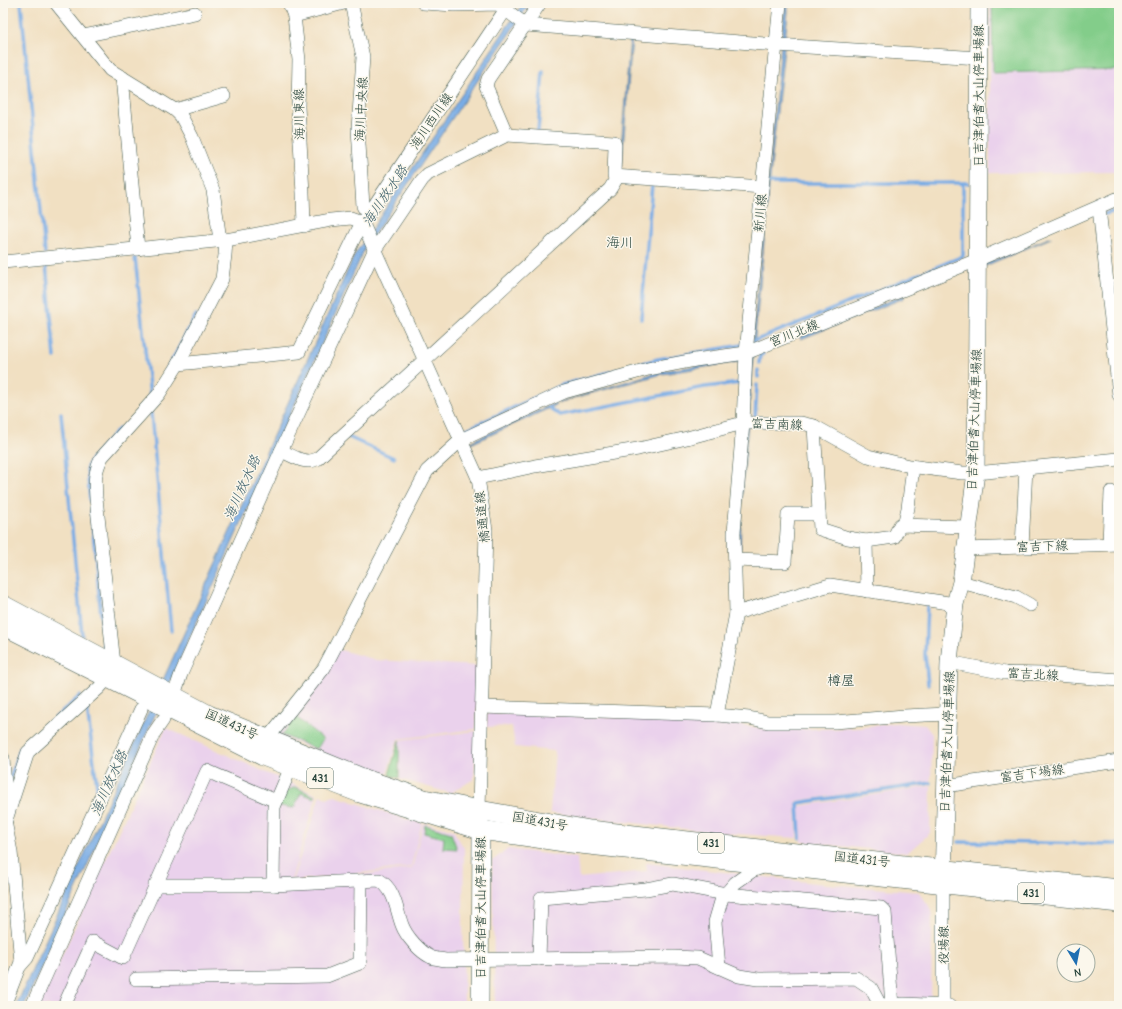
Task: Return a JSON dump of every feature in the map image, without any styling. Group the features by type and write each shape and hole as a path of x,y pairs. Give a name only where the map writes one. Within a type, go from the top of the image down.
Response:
{"highway":[{"name":"国道431号","path":"3,604 111,671 147,697 209,715 380,784 424,799 590,830 944,876 1119,903"},
{"name":"国道431号","path":"3,625 111,671"},
{"name":"国道431号","path":"170,703 263,756 360,794 481,830 571,843 770,865 1119,889"}],"main road":[{"name":"日吉津伯耆大山停車場線","path":"944,876 949,662 955,604 960,582 976,473 979,3"},
{"name":"日吉津伯耆大山停車場線","path":"479,810 481,830 480,1006"}],"street":[{"path":"4,1006 21,962 12,868 4,825 11,803 28,752 99,688 111,671 96,498 96,468 102,457 159,394 178,364 222,278 226,255 213,190 182,116 175,110 110,70 56,3"},
{"name":"海川東線","path":"290,3 294,16 298,60 298,107 304,193 304,226"},
{"path":"294,16 344,3"},
{"name":"海川中央線","path":"351,3 364,58 358,129 365,222 374,249"},
{"path":"423,3 454,5 498,4 508,8 524,24 777,45 979,58"},
{"path":"507,135 486,86 488,80 524,24 540,3"},
{"name":"新川線","path":"717,714 736,613 734,533 743,423 746,353 780,3"},
{"name":"海川西川線","path":"178,364 299,352 365,222 508,8"},
{"path":"83,36 195,13"},
{"path":"122,77 138,250"},
{"path":"175,110 224,96"},
{"path":"32,1006 154,733 170,703 181,674 374,249 422,180 428,174 507,135 614,142 614,176 762,187"},
{"path":"282,451 304,461 311,462 318,459 610,189 618,176"},
{"name":"宮川北線","path":"267,739 324,668 427,471 461,440 564,392 648,370 695,360 746,353 977,260 1100,208 1119,198"},
{"path":"1100,208 1119,394"},
{"path":"3,262 138,250 223,240 331,220 351,218 365,222"},
{"name":"橋通道線","path":"374,249 478,478 486,530 479,810"},
{"name":"富吉南線","path":"478,478 535,466 638,449 743,423 801,423 814,426 868,456 913,467 962,473 976,473 1119,459"},
{"path":"814,426 820,529 848,538 866,541 894,537 900,525 968,527"},
{"path":"904,525 908,508 913,467"},
{"path":"1022,547 1026,468"},
{"path":"1110,492 1114,544"},
{"path":"735,560 785,562 788,514 819,514"},
{"path":"866,541 867,591"},
{"name":"富吉下線","path":"965,549 1114,544"},
{"path":"960,582 1016,597 1030,605"},
{"path":"736,613 830,585 955,604"},
{"name":"富吉北線","path":"949,662 1005,673 1044,674 1119,680"},
{"path":"20,966 27,958 147,697"},
{"path":"482,707 717,714 768,722 835,722 947,714"},
{"path":"3,758 5,784 11,803"},
{"name":"富吉下場線","path":"945,786 1119,761"},
{"path":"274,885 274,807 291,767"},
{"path":"64,1006 93,942 123,958 207,771 276,801"},
{"path":"719,967 716,922 722,898 735,883 752,872 770,865"},
{"name":"役場線","path":"943,1006 944,876"},
{"path":"155,885 274,885 379,880 386,884 397,906 402,927 420,950 431,957 446,960 667,957 698,958 739,976 758,979 856,978 871,988 880,1005 904,1004 949,1006"},
{"path":"136,979 327,976 360,963 361,881"},
{"path":"539,959 541,898 646,889 673,884 726,894 882,908 885,912 892,1005"}],"shaded area":[{"path":"990,3 1119,3 1119,172 990,173"},
{"path":"337,649 376,660 478,666 476,729 398,739 387,774 327,755 274,734"},
{"path":"487,713 714,721 773,730 860,728 896,723 925,725 932,734 931,781 796,801 797,838 712,832 550,813 555,751 515,747 512,726 487,727"},
{"path":"166,728 317,795 290,884 412,868 423,823 453,830 464,848 464,1006 39,1006"},
{"path":"476,731 474,779 450,793 400,779 399,740"},
{"path":"931,786 930,833 907,853 802,842 800,806"},
{"path":"320,795 327,798 335,796 422,823 411,867 292,881"},
{"path":"508,849 577,858 579,878 647,871 646,863 815,883 919,892 932,910 931,1006 495,1006 492,861"}],"green space":[{"path":"992,3 1119,3 1119,70 993,73"},
{"path":"296,717 323,739 317,749 282,735"},
{"path":"399,740 399,778 389,775"},
{"path":"295,787 315,796 314,798 301,793 294,808 279,806 287,791"},
{"path":"425,825 451,833 457,849 443,848 444,838 424,833"}],"water":[{"path":"523,3 530,3 365,248 24,1006 16,1006 355,254"},
{"path":"785,3 788,3 788,12 772,157 753,358 741,511 740,574 738,527 751,357"},
{"path":"630,38 632,38 621,173 619,173"},
{"path":"1051,237 985,266 984,264"},
{"path":"904,295 904,298 801,339 800,337"},
{"path":"743,359 743,361 662,374 567,400 559,404 558,402 662,371"},
{"path":"555,403 556,405 471,444 470,442"}],"waterway":[{"path":"21,3 45,253"},
{"path":"536,131 538,131 543,71"},
{"path":"768,183 968,183"},
{"path":"754,341 963,256 963,183"},
{"path":"641,319 652,184"},
{"path":"1105,214 1112,212"},
{"path":"135,257 150,396"},
{"path":"46,265 55,357"},
{"path":"167,370 196,315"},
{"path":"465,430 562,385 658,359 742,345"},
{"path":"759,363 760,355 763,354"},
{"path":"758,370 758,377"},
{"path":"549,407 560,415 705,387 741,383"},
{"path":"755,419 757,385"},
{"path":"61,413 82,635"},
{"path":"151,413 171,630"},
{"path":"90,501 87,467 93,457 119,429"},
{"path":"346,436 394,458"},
{"path":"91,509 104,647"},
{"path":"927,604 925,655 928,684"},
{"path":"9,781 20,749 80,696"},
{"name":"海川放水路","path":"87,708 98,794"},
{"path":"800,838 798,803 931,783"},
{"path":"959,842 1119,844"}],"district":[{"name":"海川","path":"620,242"},
{"name":"樽屋","path":"841,680"}]}
